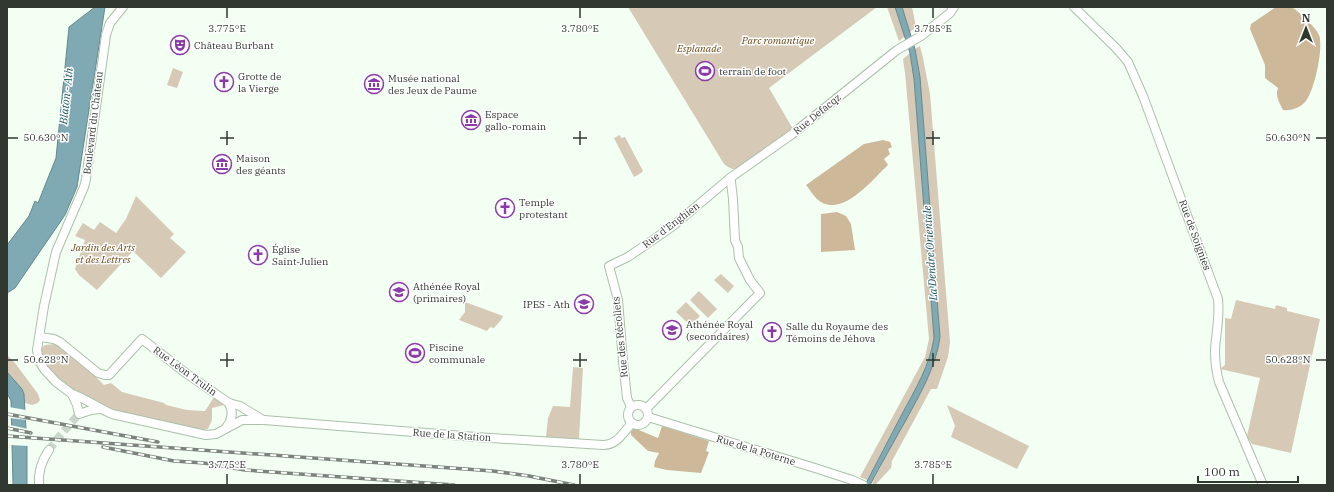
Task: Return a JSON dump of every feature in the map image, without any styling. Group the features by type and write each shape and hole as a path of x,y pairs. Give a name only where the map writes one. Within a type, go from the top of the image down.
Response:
{"street":[{"name":"Boulevard du Château","path":"72,394 52,378 39,361 37,350 44,306 56,252 86,179 106,35 110,23 123,7"},
{"name":"Rue Defacqz","path":"730,178 791,135 897,50 917,39 950,13 954,7"},
{"name":"Rue de Soignies","path":"1074,7 1116,48 1128,62 1144,96 1218,299 1220,315 1215,358 1219,382 1263,485"},
{"path":"646,408 760,293 750,280 739,258 738,247 735,240 732,182 730,178"},
{"name":"Rue d'Enghien","path":"609,266 628,257 673,226 730,178"},
{"name":"Rue des Récollets","path":"609,266 617,298 627,398 631,407"},
{"name":"Rue Léon Trulin","path":"40,337 54,339 60,342 98,372 105,375 109,375 142,339 187,374 229,403 240,406 264,420"},
{"path":"72,394 100,409 122,416 206,435 216,434 226,428 232,415 229,403"},
{"path":"72,394 79,414 100,409"},
{"path":"636,404 640,404 646,408 649,413 646,421 635,425 632,423 628,417 631,407 636,404"},
{"name":"Rue de la Poterne","path":"648,417 815,468 861,484"},
{"name":"Rue de la Station","path":"226,428 242,420 264,420 476,437 603,445 612,444 632,423"},
{"path":"39,485 40,470 44,458 49,450"}],"green space":[{"name":"Esplanade","path":"628,7 877,7 769,88 793,129 737,169 727,167 724,164"},
{"path":"887,7 912,7 916,27 899,41"},
{"path":"920,46 930,94 950,342 948,357 937,389 931,389 892,461 891,468 875,485 872,483 933,366 939,320 920,77 915,49"},
{"path":"910,53 914,79 934,338 922,376 867,480 860,477 925,357 929,339 903,59"},
{"path":"173,68 183,72 177,88 167,85"},
{"path":"620,135 621,138 625,137 643,171 634,177 614,138"},
{"name":"Jardin des Arts et des Lettres","path":"136,196 174,234 170,238 186,252 161,278 133,251 97,290 79,275 75,269 85,240 75,236 83,223 94,230 100,222 116,233 126,219"},
{"path":"721,274 734,286 728,293 714,280"},
{"path":"699,291 717,309 708,318 690,300"},
{"path":"1236,300 1275,309 1276,305 1287,308 1287,311 1320,319 1291,453 1252,444 1247,436 1260,378 1220,369 1225,365 1225,318 1231,319"},
{"path":"465,302 503,316 494,328 490,327 487,331 459,320 465,312"},
{"path":"686,302 700,316 691,326 676,312"},
{"path":"55,344 104,385 111,383 122,392 187,410 205,411 216,394 217,399 224,405 212,408 212,420 208,429 201,430 143,418 106,407 72,389 48,368 43,361 40,349 45,345"},
{"path":"7,355 15,363 38,394 40,400 38,403 32,405 25,403 22,389 7,372"},
{"path":"573,367 583,368 579,439 546,437 548,418 553,406 570,407"},
{"path":"947,405 1029,446 1017,469 951,437 955,426"}],"shaded area":[{"path":"1276,7 1291,7 1298,11 1315,28 1319,35 1320,41 1319,59 1312,89 1305,102 1295,109 1289,110 1283,110 1277,96 1278,88 1265,78 1265,65 1250,29 1251,24"},
{"path":"883,140 890,142 892,147 888,149 890,154 884,159 888,165 858,194 848,200 839,204 830,205 821,202 806,185 864,144"},
{"path":"837,212 846,216 851,224 855,250 821,252 821,214"},
{"path":"662,426 709,441 706,451 709,452 701,473 667,470 654,467 659,453 648,451 631,435 631,432 634,428 658,438"}],"water":[{"name":"Blaton - Ath","path":"95,7 105,7 77,187 65,215 15,288 7,293 7,245 29,216 35,201 38,203 56,158 69,27"},
{"name":"La Dendre Orientale","path":"895,7 902,7 915,49 920,77 940,337 935,359 922,390 870,485 865,485 921,377 929,358 934,338 914,79 910,53"},
{"path":"7,372 22,389 24,394 27,447 27,485 13,485 11,401 7,393"}],"pier":[{"path":"9,407 26,410 27,420 9,418"},
{"path":"10,425 28,429 28,446 10,445"}],"tunnel":[{"path":"49,450 79,414"}],"railway":[{"path":"7,414 158,442"},
{"path":"7,428 31,433"},
{"path":"7,436 493,471 529,476 574,485"},
{"path":"103,447 174,461 204,463 245,470 454,485"}],"place":[{"name":"Château Burbant","path":"180,45"},
{"name":"terrain de foot","path":"705,71"},
{"name":"Grotte de la Vierge","path":"224,82"},
{"name":"Musée national des Jeux de Paume","path":"374,84"},
{"name":"Espace gallo-romain","path":"471,120"},
{"name":"Maison des géants","path":"222,164"},
{"name":"Temple protestant","path":"505,208"},
{"name":"Église Saint-Julien","path":"258,255"},
{"name":"Athénée Royal (primaires)","path":"399,292"},
{"name":"IPES - Ath","path":"584,304"},
{"name":"Athénée Royal (secondaires)","path":"672,330"},
{"name":"Salle du Royaume des Témoins de Jéhova","path":"772,332"},
{"name":"Piscine communale","path":"415,353"}],"park label":[{"name":"Parc romantique","path":"778,40"}]}
